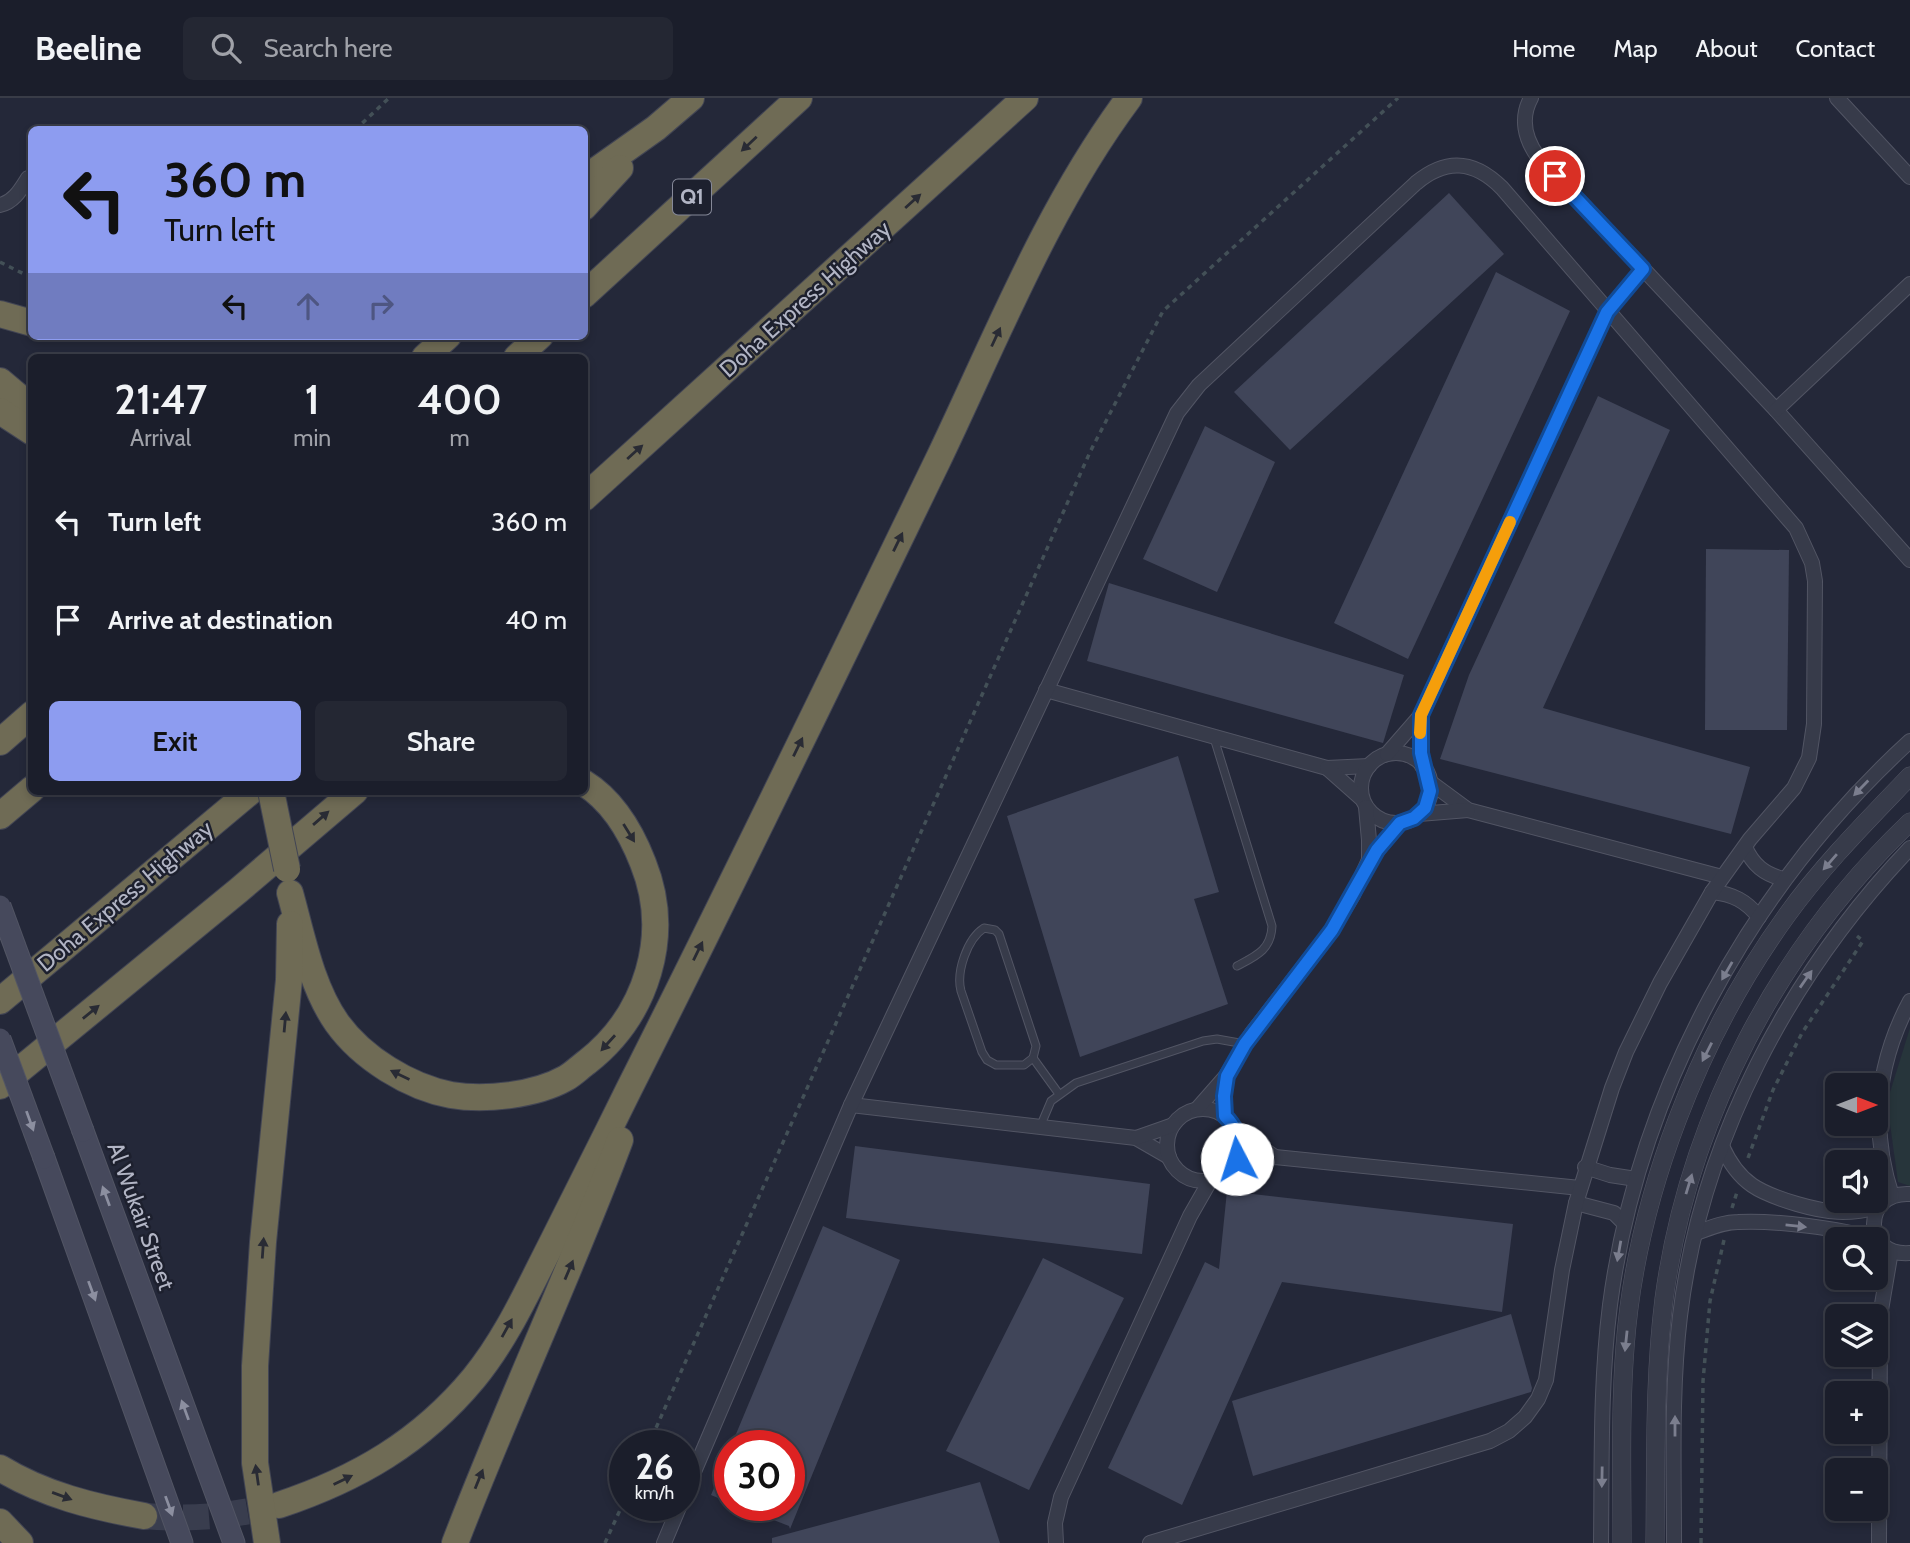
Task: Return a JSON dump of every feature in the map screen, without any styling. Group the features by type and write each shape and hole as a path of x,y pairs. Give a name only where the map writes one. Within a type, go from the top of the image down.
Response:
{"highway":[{"path":"588,176 656,128 691,98"},
{"name":"Q1","path":"588,291 799,98"},
{"name":"Doha Express Highway","path":"588,494 1025,98"},
{"path":"279,1505 324,1490 369,1468 409,1441 440,1414 472,1380 496,1348 527,1293 668,1012 939,459 1040,244 1072,185 1108,126 1129,98"},
{"path":"588,203 656,128"},
{"path":"0,314 28,322"},
{"path":"428,354 444,340"},
{"path":"520,354 536,340"},
{"path":"0,381 28,405"},
{"path":"0,411 28,429"},
{"path":"0,742 28,718"},
{"path":"272,795 289,881 318,986 336,1022 361,1049 390,1070 425,1087 452,1095 495,1097 529,1091 566,1078 607,1046 634,1010 651,968 657,919 648,875 634,839 614,809 588,786"},
{"path":"0,816 28,792"},
{"name":"Doha Express Highway","path":"0,1001 246,795"},
{"path":"0,1086 350,795"},
{"path":"267,1543 255,1463 255,1366 263,1242 289,980 289,881"},
{"path":"455,1543 592,1215 668,1012"},
{"path":"0,1468 39,1488 78,1502 144,1516"},
{"path":"0,1522 20,1543"}],"main road":[{"name":"Al Wukair Street","path":"0,906 234,1543"},
{"path":"0,1039 182,1543"}],"street":[{"path":"1531,98 1525,113 1531,148 1776,410 1910,560"},
{"path":"1838,98 1910,177"},
{"path":"700,1458 851,1105 1164,437 1187,398 1429,172 1444,166 1476,168 1490,176 1784,513 1806,545 1815,582 1814,732 1809,758 1794,788 1712,892 1660,982 1631,1041 1585,1167 1562,1270 1546,1380 1532,1408 1509,1431 1490,1440 1150,1543"},
{"path":"0,205 7,204 19,193 28,178"},
{"path":"1368,862 1369,840 1361,782 1369,766 1387,754 1421,715 1607,312 1643,269"},
{"path":"1776,410 1910,284"},
{"path":"1046,690 1327,768 1369,766"},
{"path":"1421,715 1422,766 1430,782 1468,810"},
{"path":"1601,1543 1603,1380 1610,1305 1636,1179 1659,1114 1687,1046 1721,981 1783,879 1838,813 1910,741"},
{"path":"1387,754 1410,756 1422,766"},
{"path":"1327,768 1377,818 1400,823"},
{"path":"1622,1543 1622,1409 1630,1305 1643,1230 1675,1128 1700,1067 1760,953 1814,880 1910,776"},
{"path":"1419,814 1429,799 1430,782"},
{"path":"1197,1109 1227,1076 1245,1044 1332,930 1353,895 1368,862 1400,823 1419,814 1468,810 1723,877"},
{"path":"1655,1543 1657,1377 1664,1299 1675,1240 1697,1158 1734,1065 1758,1018 1813,933 1850,886 1910,822"},
{"path":"1745,847 1750,859 1759,869 1770,876 1783,879"},
{"path":"1674,1543 1676,1359 1680,1313 1696,1233 1723,1146 1752,1075 1796,995 1847,923 1910,848"},
{"path":"1712,892 1739,898 1759,917"},
{"path":"1892,1196 1881,1152 1879,1098 1890,1045 1910,1000"},
{"path":"1225,1116 1227,1076"},
{"path":"851,1105 1136,1138 1169,1157"},
{"path":"1136,1138 1173,1125 1188,1112 1207,1109 1225,1116 1237,1131 1276,1157"},
{"path":"1173,1125 1167,1140 1173,1165 1185,1177 1202,1182 1226,1174 1232,1168 1240,1150 1237,1131"},
{"path":"1723,1146 1736,1171 1746,1182 1771,1196 1825,1210"},
{"path":"1232,1168 1276,1157 1580,1188"},
{"path":"1585,1167 1636,1179"},
{"path":"1185,1177 1190,1216"},
{"path":"1056,1543 1055,1523 1062,1497 1190,1216 1210,1181"},
{"path":"1888,1199 1892,1196 1910,1194"},
{"path":"1576,1203 1614,1213 1625,1223"},
{"path":"1696,1233 1718,1225 1738,1222 1825,1230"},
{"path":"1888,1249 1910,1253"},
{"path":"1879,1543 1880,1316 1891,1251"},
{"path":"664,1543 673,1521"}],"lane":[{"path":"1214,737 1272,926 1269,943 1264,950 1237,966"},
{"path":"1033,1058 1024,1065 996,1065 987,1060 982,1052 961,991 959,974 975,936 984,928 999,934 1036,1046 1033,1058 1059,1094"},
{"path":"1040,1127 1047,1108 1059,1094 1083,1080 1189,1044 1217,1040 1245,1044"}],"path":[{"path":"359,126 389,98"},
{"path":"656,1430 1090,452 1163,311 1398,98"},
{"path":"0,262 28,276"},
{"path":"605,1543 615,1521"}],"shaded area":[{"path":"1910,1028 1910,1186 1898,1182 1888,1099"}],"building":[{"path":"1449,193 1504,254 1290,450 1234,392"},
{"path":"1496,272 1570,311 1408,659 1334,623"},
{"path":"1598,396 1670,430 1543,708 1750,767 1731,834 1440,759 1469,675"},
{"path":"1205,426 1275,462 1217,592 1143,559"},
{"path":"1706,549 1789,550 1787,730 1705,730"},
{"path":"1109,583 1404,675 1383,743 1087,661"},
{"path":"1178,756 1219,892 1194,899 1228,1004 1080,1057 1007,816"},
{"path":"855,1146 1150,1184 1142,1254 846,1218"},
{"path":"1227,1191 1513,1224 1502,1312 1282,1282 1182,1505 1108,1468 1205,1262 1219,1269"},
{"path":"823,1226 900,1260 805,1492 805,1430 738,1430"},
{"path":"1043,1258 1124,1298 1029,1490 946,1451"},
{"path":"1511,1314 1531,1392 1253,1476 1232,1401"},
{"path":"980,1482 1000,1543 772,1543 772,1538"},
{"path":"776,1521 793,1521 790,1529"}],"tunnel":[{"path":"144,1516 212,1516 279,1505"}],"slow traffic":[{"path":"1420,733 1421,715 1510,522"}],"route":[{"path":"1237,1159 1240,1140 1237,1131 1225,1116 1227,1076 1252,1032 1332,930 1353,895 1368,862 1400,823 1414,818 1425,808 1429,799 1430,782 1422,766 1421,715 1607,312 1643,269 1555,176"}]}
